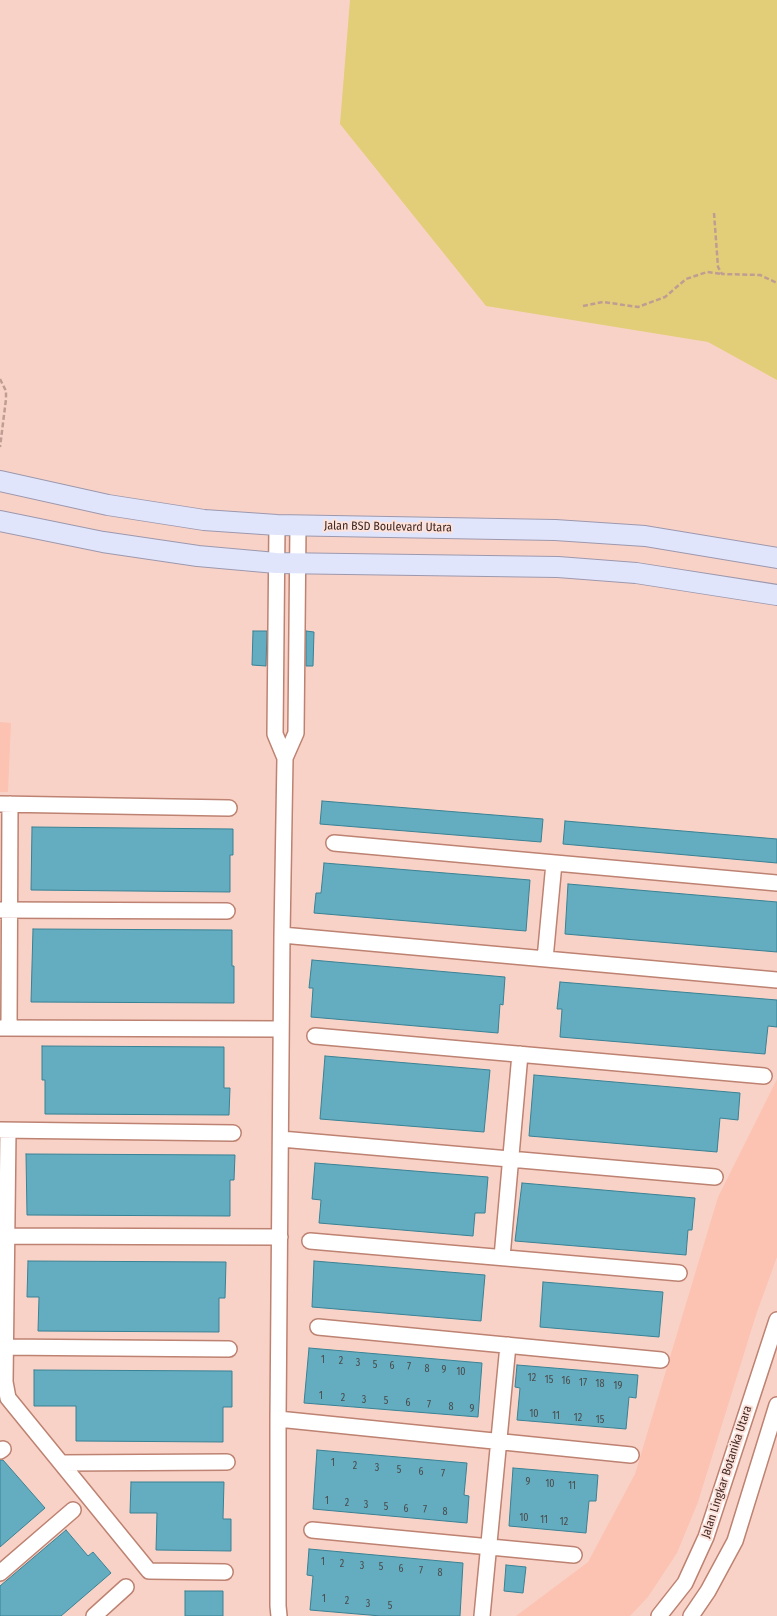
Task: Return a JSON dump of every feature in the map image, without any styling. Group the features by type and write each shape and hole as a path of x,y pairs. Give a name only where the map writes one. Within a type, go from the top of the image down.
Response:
{"main road":[{"name":"Jalan BSD Boulevard Utara","path":"0,481 108,505 204,520 276,525 565,531 645,536 777,558"},
{"path":"0,521 103,542 198,556 276,563 558,567 636,573 777,595"}],"street":[{"path":"276,525 275,734 285,758"},
{"path":"279,1616 278,1419 285,758 296,733 298,525"},
{"path":"275,692 296,692"},
{"path":"229,808 5,804 5,1028 281,1030"},
{"path":"334,843 777,883"},
{"path":"545,959 554,862"},
{"path":"5,910 228,911"},
{"path":"282,935 777,980"},
{"path":"315,1036 764,1076"},
{"path":"502,1257 520,1054"},
{"path":"224,1572 150,1571 8,1398 3,1347 4,1130 233,1133"},
{"path":"281,1139 715,1177"},
{"path":"4,1236 280,1237"},
{"path":"310,1240 679,1273"},
{"name":"Jalan Lingkar Botanika Utara","path":"659,1616 685,1583 706,1537 777,1320"},
{"path":"318,1327 661,1360"},
{"path":"482,1616 508,1345"},
{"path":"3,1347 229,1349"},
{"path":"691,1616 708,1591 735,1542 777,1405"},
{"path":"278,1419 630,1455"},
{"path":"61,1463 227,1462"},
{"path":"0,1573 73,1510"},
{"path":"312,1530 574,1555"},
{"path":"94,1616 126,1587"}],"path":[{"path":"714,213 718,267 722,274"},
{"path":"583,306 603,302 638,307 665,297 686,279 707,272 760,275 777,283"},
{"path":"0,378 6,391 6,399 0,447"}],"shaded area":[{"path":"350,0 777,0 777,380 708,342 486,306 340,124"},
{"path":"0,722 11,723 8,792 0,792"},
{"path":"777,1079 777,1257 756,1315 698,1502 677,1553 648,1597 630,1616 516,1616 588,1562 635,1474 718,1197"}],"building":[{"path":"253,631 267,631 266,666 252,665"},
{"path":"306,631 314,632 313,666 306,666"},
{"path":"322,801 543,819 541,842 320,824"},
{"path":"565,821 777,839 777,863 563,844"},
{"path":"32,827 233,829 233,855 230,855 230,892 31,890"},
{"path":"324,863 530,880 526,931 314,913 316,893 321,893"},
{"path":"568,884 777,902 777,952 565,934"},
{"path":"33,929 232,930 234,1003 31,1002"},
{"path":"312,960 505,977 503,1005 500,1004 498,1033 311,1017 313,988 309,988"},
{"path":"560,982 777,1000 777,1027 768,1026 765,1054 560,1037 562,1009 557,1009"},
{"path":"42,1046 224,1047 224,1088 230,1088 229,1115 45,1114"},
{"path":"325,1056 490,1070 484,1132 320,1119"},
{"path":"534,1075 740,1093 738,1120 720,1118 717,1152 529,1136"},
{"path":"26,1154 235,1155 234,1180 230,1180 230,1216 27,1215"},
{"path":"315,1163 488,1177 485,1213 475,1213 473,1236 319,1223 321,1200 312,1199"},
{"path":"522,1183 695,1198 692,1230 688,1230 686,1255 515,1241"},
{"path":"28,1261 226,1262 225,1298 219,1298 219,1332 38,1331 39,1297 27,1297"},
{"path":"314,1261 485,1275 481,1321 312,1307"},
{"path":"543,1282 663,1292 659,1337 540,1327"},
{"path":"309,1348 482,1363 478,1417 304,1403"},
{"path":"517,1365 638,1375 636,1398 629,1397 626,1429 517,1420 520,1388 515,1387"},
{"path":"34,1370 232,1371 232,1407 223,1407 223,1442 76,1441 76,1406 34,1406"},
{"path":"317,1450 467,1463 464,1495 469,1496 467,1523 313,1509"},
{"path":"0,1460 3,1460 45,1508 0,1547"},
{"path":"513,1468 598,1475 596,1501 589,1501 586,1533 509,1526"},
{"path":"131,1482 224,1482 223,1519 231,1519 231,1551 156,1550 157,1513 130,1513"},
{"path":"66,1530 88,1556 93,1552 111,1573 61,1616 0,1616 0,1586"},
{"path":"309,1549 463,1563 460,1616 381,1616 310,1610 313,1576 307,1575"},
{"path":"506,1565 526,1567 523,1593 504,1591"},
{"path":"185,1591 223,1591 223,1616 185,1616"}]}
